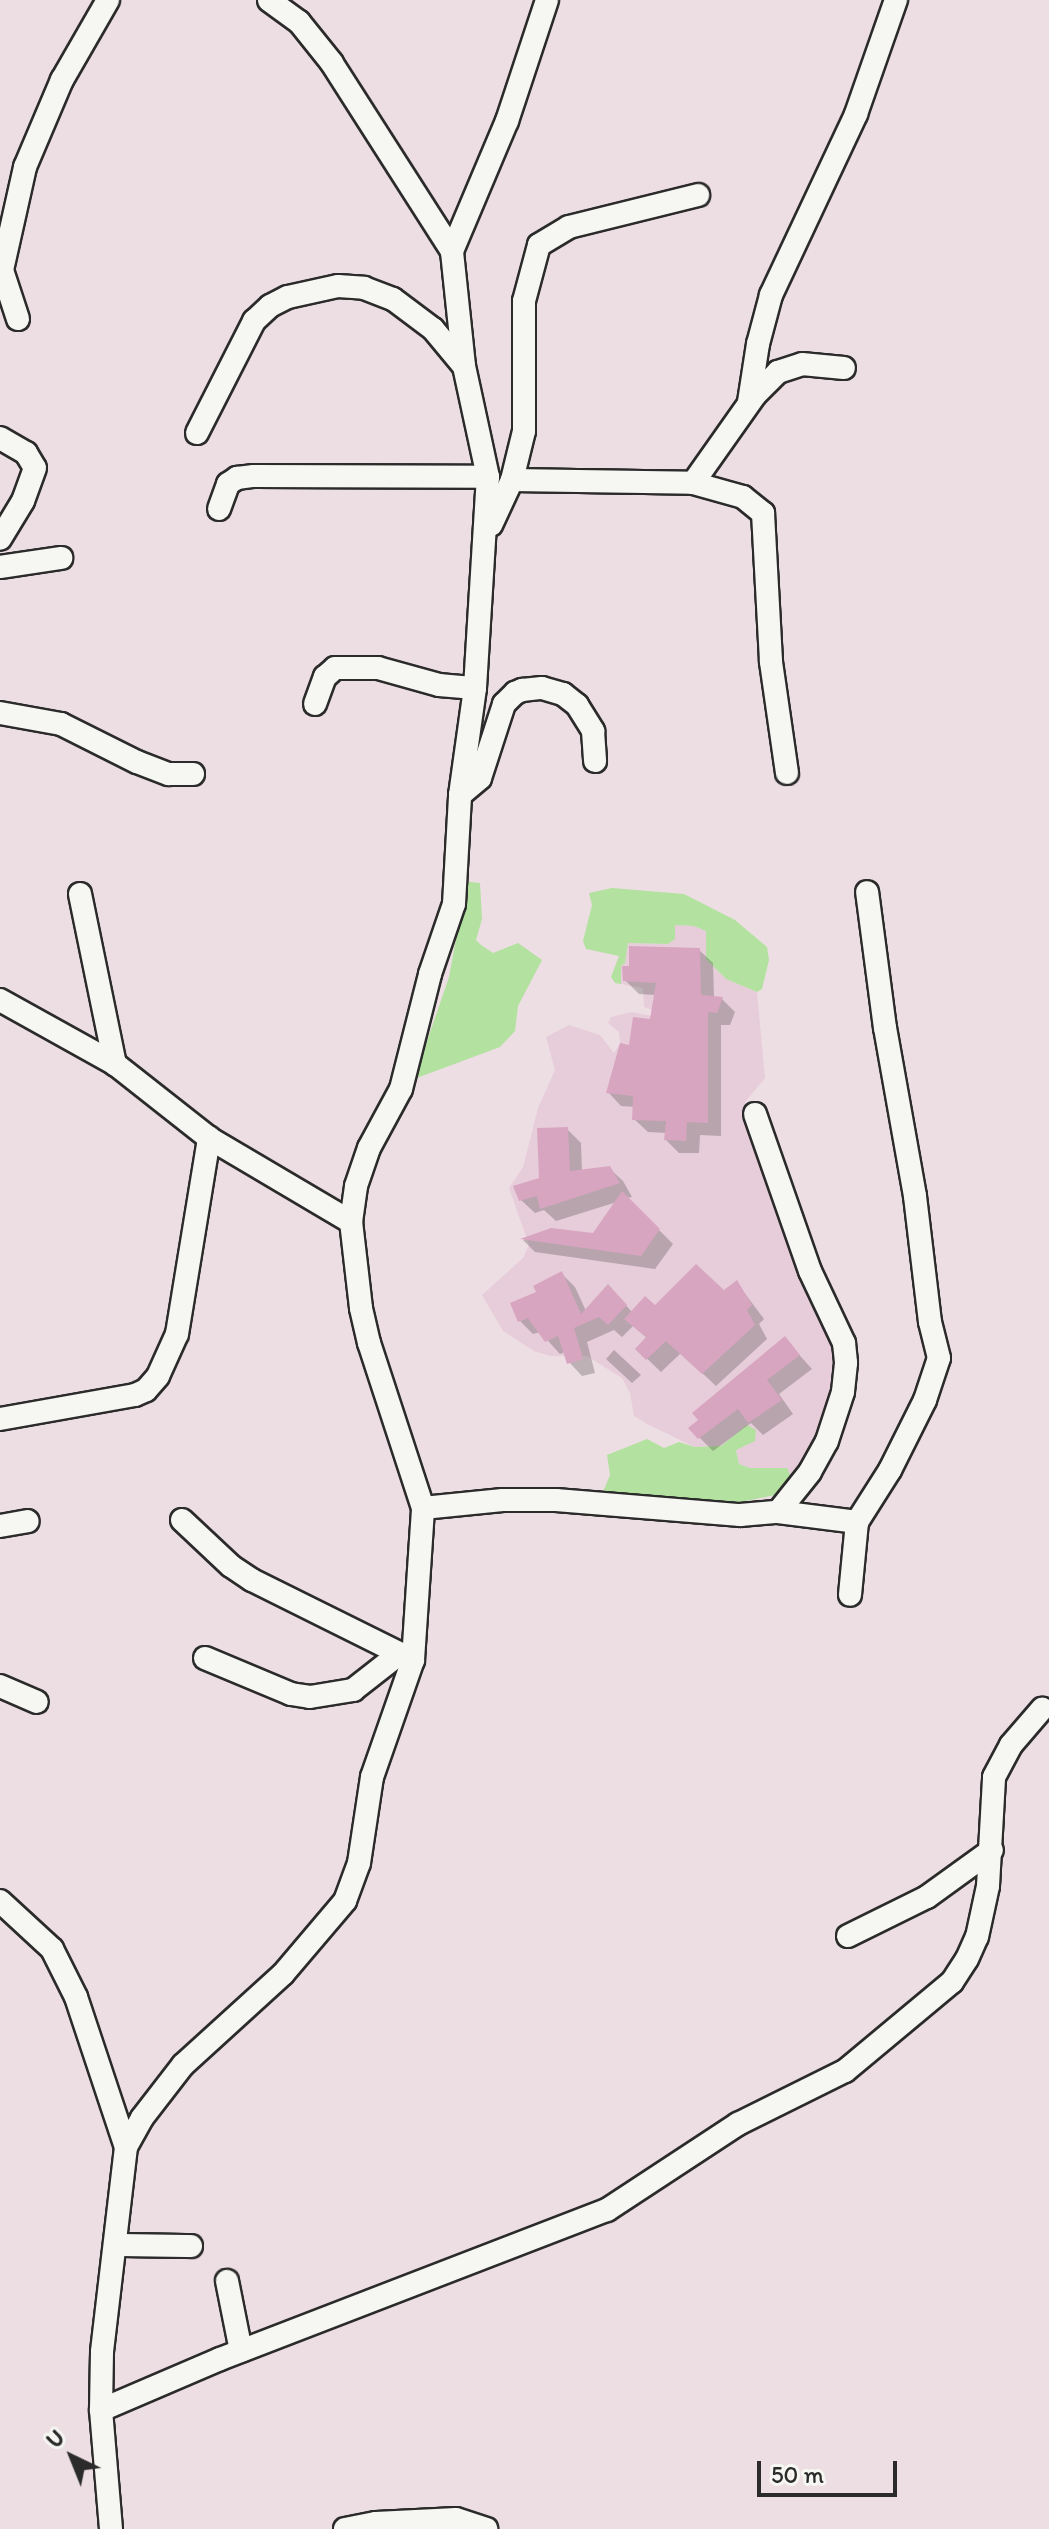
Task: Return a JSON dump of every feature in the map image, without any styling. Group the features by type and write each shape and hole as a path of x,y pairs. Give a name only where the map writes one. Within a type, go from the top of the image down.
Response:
{"street":[{"path":"18,319 2,270 25,167 62,80 108,0"},
{"path":"111,2529 101,2410 102,2352 126,2147 142,2118 183,2065 283,1974 345,1901 359,1863 372,1777 406,1657 423,1508 369,1343 361,1308 351,1222 356,1186 369,1148 401,1089 430,974 454,904 460,795 475,688 486,537 488,477 464,366 452,251 332,63 299,22 269,0"},
{"path":"452,251 507,121 547,0"},
{"path":"749,403 758,344 771,295 856,114 896,0"},
{"path":"486,537 512,480 524,431 524,301 539,245 569,227 698,195"},
{"path":"197,433 254,321 270,306 288,297 338,286 364,288 393,299 433,329 464,366"},
{"path":"693,483 749,403 766,383 786,367 802,364 844,368"},
{"path":"0,438 26,453 35,468 23,501 0,539"},
{"path":"219,509 224,490 237,478 488,477"},
{"path":"512,480 693,483 743,497 763,513 771,662 787,773"},
{"path":"0,567 61,558"},
{"path":"315,704 325,677 335,668 378,668 439,685 475,688"},
{"path":"460,795 480,778 504,704 522,690 542,688 563,694 577,705 593,731 595,761"},
{"path":"0,713 61,724 151,768 169,774 193,774"},
{"path":"850,1595 857,1522 890,1470 925,1400 939,1358 930,1322 915,1196 885,1028 867,892"},
{"path":"80,894 115,1064"},
{"path":"0,1000 115,1064 209,1138 351,1222"},
{"path":"755,1114 810,1271 844,1343 846,1363 843,1392 827,1441 810,1472 778,1512"},
{"path":"0,1419 135,1395 151,1386 165,1364 177,1334 209,1138"},
{"path":"423,1508 503,1500 623,1504 740,1515 778,1512 857,1522"},
{"path":"182,1520 231,1566 252,1580 406,1657"},
{"path":"0,1526 28,1521"},
{"path":"205,1658 291,1694 310,1697 353,1690 406,1657"},
{"path":"0,1686 37,1702"},
{"path":"101,2410 241,2351 607,2210 738,2124 845,2071 952,1982 967,1959 977,1937 992,1850 994,1777 1011,1745 1042,1709"},
{"path":"848,1936 927,1897 992,1850"},
{"path":"0,1901 52,1949 90,2033 126,2147"},
{"path":"116,2245 191,2246"},
{"path":"227,2281 241,2351"},
{"path":"345,2529 376,2523 456,2519 486,2529"}],"shaded area":[{"path":"675,925 694,926 706,931 706,959 726,979 757,992 765,1078 745,1102 752,1128 833,1326 841,1367 817,1442 793,1480 787,1468 750,1468 739,1464 736,1450 722,1446 695,1447 647,1424 634,1416 630,1393 622,1378 587,1356 550,1356 534,1351 503,1331 482,1295 523,1258 529,1245 509,1188 523,1167 538,1108 555,1070 546,1037 569,1025 600,1035 614,1053 620,1043 619,1032 608,1023 611,1017 632,1012 652,1016 653,1010 644,1007 643,988 621,984 621,965 628,943 668,944"}],"green space":[{"path":"461,881 480,883 482,919 476,940 481,945 493,953 518,943 542,960 518,1006 515,1031 500,1047 414,1079 449,977 461,912"},
{"path":"612,888 684,894 735,920 767,947 769,960 762,989 757,992 726,979 706,959 706,931 694,926 675,925 675,939 668,944 628,943 625,963 621,966 621,984 615,983 611,977 619,956 586,949 583,941 592,905 589,893"},
{"path":"747,1425 756,1430 755,1441 736,1450 739,1464 750,1468 787,1468 793,1480 775,1495 731,1504 603,1492 610,1475 607,1455 647,1439 664,1448 679,1442 695,1447 721,1446"}],"building":[{"path":"629,946 700,948 701,995 723,997 717,1013 708,1012 708,1123 687,1122 686,1141 664,1140 666,1121 632,1120 633,1096 606,1093 620,1043 629,1045 633,1017 650,1019 656,983 623,981 622,966 629,966"},
{"path":"568,1127 570,1171 610,1166 620,1183 540,1209 537,1196 519,1201 513,1186 539,1178 537,1128"},
{"path":"622,1191 660,1229 641,1256 520,1239 551,1228 593,1233"},
{"path":"696,1264 724,1290 737,1280 752,1305 747,1310 755,1325 702,1374 666,1341 646,1360 635,1349 646,1337 624,1319 645,1296 655,1305"},
{"path":"562,1271 581,1314 608,1284 627,1305 608,1325 599,1317 574,1328 583,1359 567,1364 558,1336 545,1342 528,1318 518,1322 510,1303 536,1292 533,1286"},
{"path":"785,1336 800,1355 767,1380 782,1400 748,1423 738,1409 698,1439 688,1428 698,1420 692,1413"}]}
